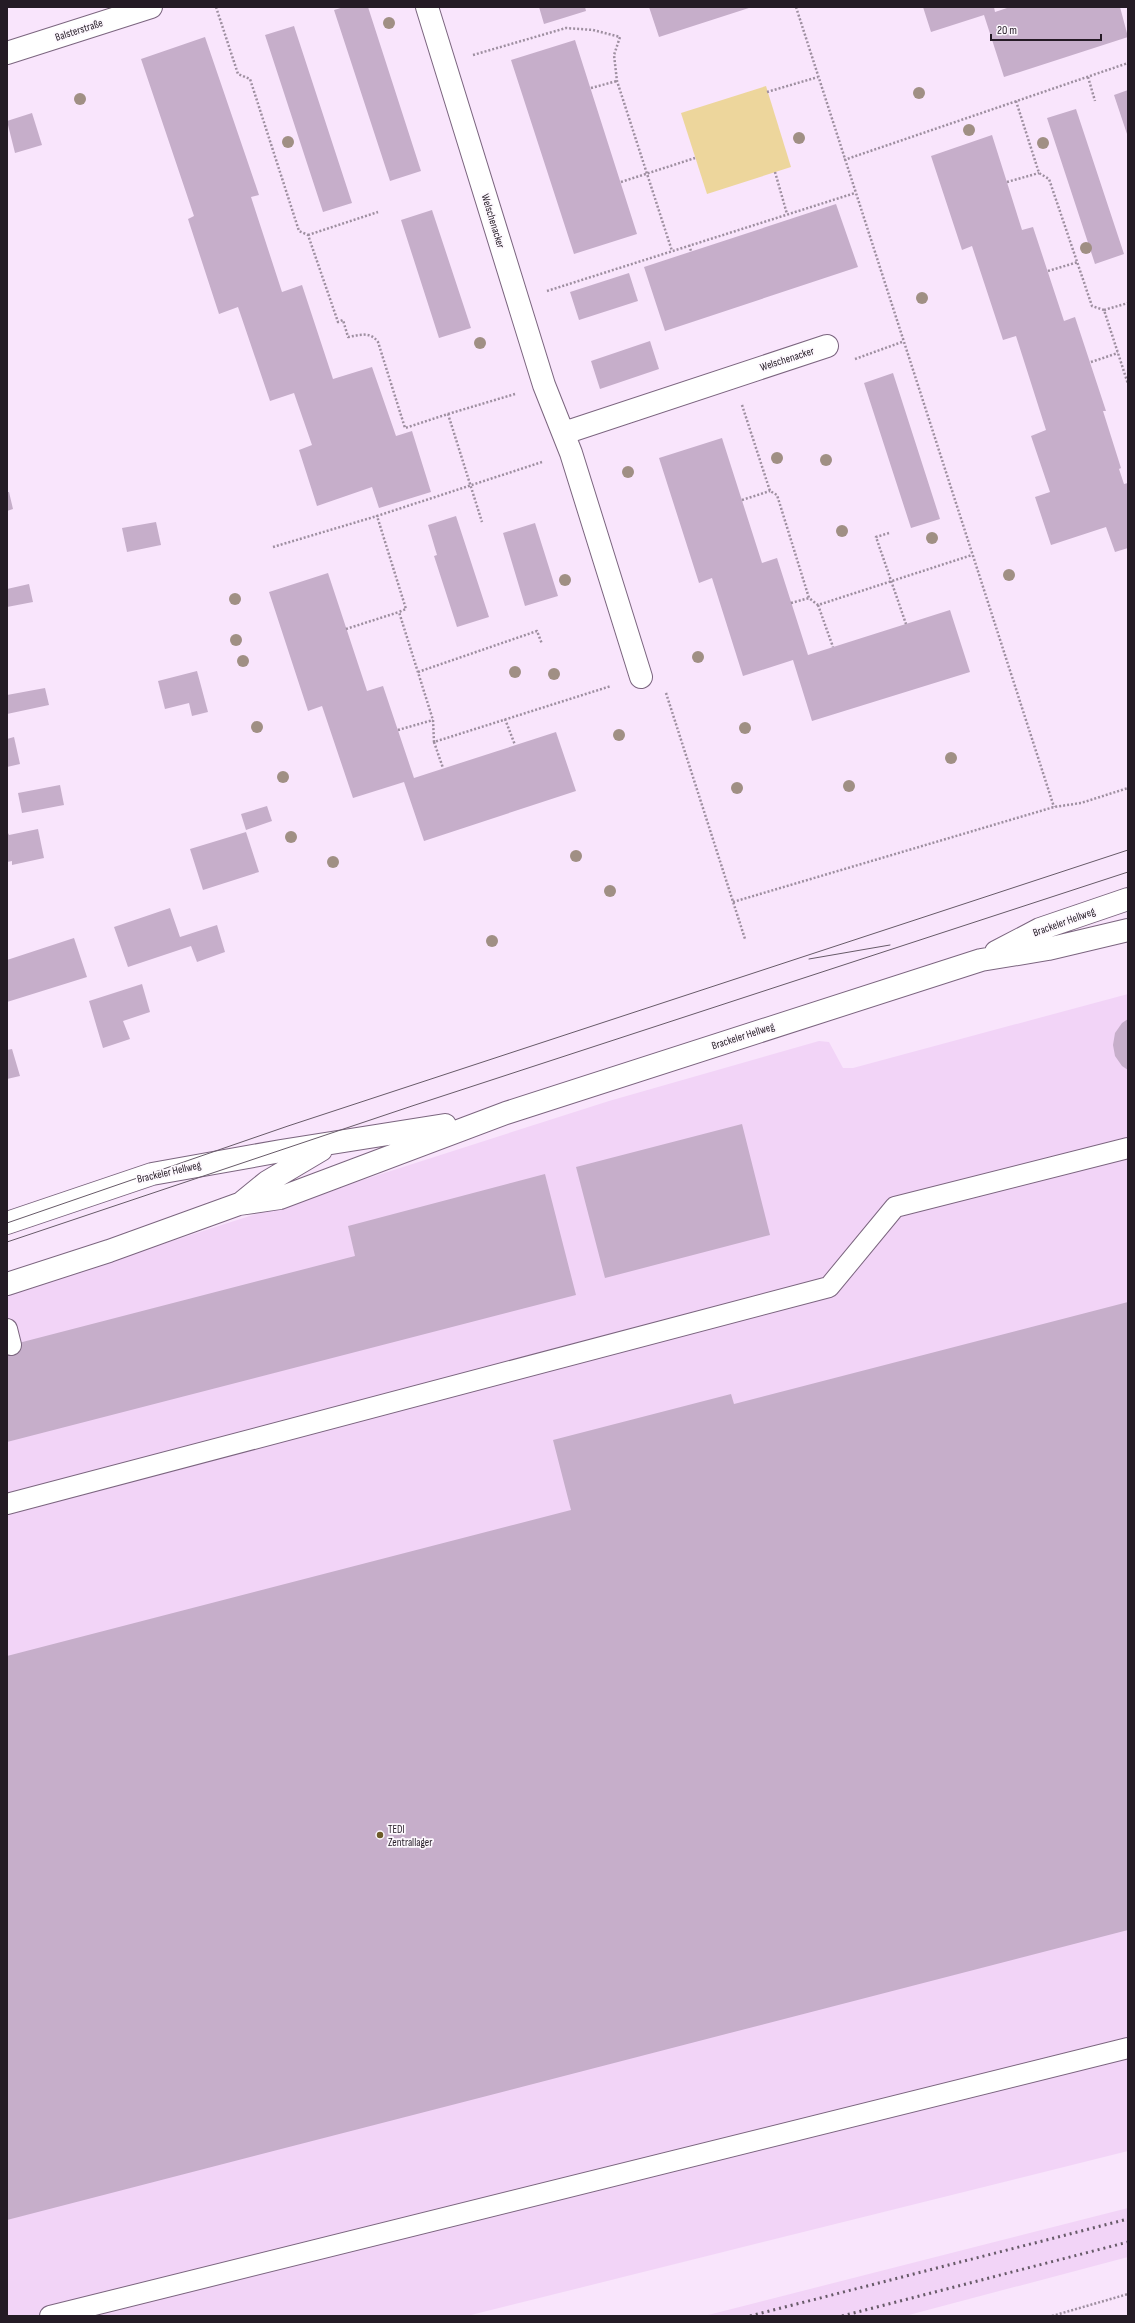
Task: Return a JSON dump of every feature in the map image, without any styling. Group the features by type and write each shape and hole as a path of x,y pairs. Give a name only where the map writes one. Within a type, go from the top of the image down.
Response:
{"main road":[{"name":"Balsterstraße","path":"7,53 151,7"},
{"name":"Welschenacker","path":"426,7 544,385 568,443 641,677"},
{"name":"Welschenacker","path":"568,443 827,346"},
{"name":"Brackeler Hellweg","path":"981,960 1040,929 1128,899"},
{"name":"Brackeler Hellweg","path":"7,1284 109,1251 239,1204 280,1198 506,1114 981,960 1048,949 1128,930"},
{"name":"Brackeler Hellweg","path":"7,1223 152,1174 410,1132 506,1114"},
{"name":"Brackeler Hellweg","path":"239,1204 267,1182 290,1167 336,1143"}],"lane":[{"path":"7,1504 829,1287 895,1207 1128,1148"},
{"path":"50,2316 1128,2048"}],"path":[{"path":"216,7 238,74 250,79 298,231 308,235 378,212"},
{"path":"796,7 902,342 1054,807"},
{"path":"445,65 552,30 579,28 620,37 614,56 617,80 672,251"},
{"path":"844,160 1128,63"},
{"path":"1088,77 1095,101"},
{"path":"767,92 818,78"},
{"path":"591,88 617,80"},
{"path":"1016,101 1039,173 1049,179 1092,306 1104,310 1128,303"},
{"path":"621,182 696,158"},
{"path":"775,172 787,214"},
{"path":"1007,182 1039,173"},
{"path":"518,300 855,193"},
{"path":"783,215 785,220"},
{"path":"308,235 338,322 343,320 348,337 367,334 374,336 378,342 406,428 544,385"},
{"path":"689,245 691,251"},
{"path":"1048,272 1078,262"},
{"path":"1104,310 1128,384"},
{"path":"848,361 902,342"},
{"path":"1090,362 1118,353"},
{"path":"739,397 770,491 777,495 809,598 818,605 833,647"},
{"path":"448,414 482,522"},
{"path":"273,547 377,516 471,485 568,443"},
{"path":"742,500 770,491"},
{"path":"346,629 406,610 377,516"},
{"path":"889,533 876,538 906,624"},
{"path":"818,605 972,555"},
{"path":"791,603 809,598"},
{"path":"399,612 432,720 434,742 443,768"},
{"path":"418,672 537,631 542,644"},
{"path":"434,742 660,672 745,939"},
{"path":"505,719 515,745"},
{"path":"398,730 432,720"},
{"path":"733,902 1054,807 1081,803 1128,788"},
{"path":"1052,2316 1128,2294"}],"shaded area":[{"path":"766,86 791,167 707,194 681,113"},
{"path":"1128,994 1128,2151 467,2316 7,2316 7,1291 41,1283 609,1101 819,1041 829,1042 843,1068 853,1068"},
{"path":"1128,2208 1128,2257 905,2316 704,2316"}],"building":[{"path":"344,7 368,7 421,171 390,181 334,10"},
{"path":"539,7 585,7 586,11 544,24"},
{"path":"649,7 752,7 659,37"},
{"path":"923,7 994,7 995,12 1010,7 1120,7 1128,37 1004,77 984,15 931,32"},
{"path":"294,26 352,203 323,212 265,35"},
{"path":"205,37 259,195 251,197 282,292 302,285 333,379 372,367 396,436 412,431 431,492 379,508 372,487 317,506 299,450 312,445 294,393 270,401 238,307 219,314 188,219 194,216 141,59"},
{"path":"575,40 637,234 574,254 511,60"},
{"path":"1128,90 1128,137 1114,95"},
{"path":"1076,109 1124,254 1095,264 1047,118"},
{"path":"32,113 42,145 15,153 7,121"},
{"path":"992,135 1022,230 1033,227 1064,321 1075,317 1106,411 1103,411 1121,468 1119,469 1124,484 1128,483 1128,548 1115,552 1106,527 1051,545 1035,497 1050,492 1031,436 1046,430 1016,336 1003,340 972,246 962,250 931,156"},
{"path":"836,204 858,267 665,331 644,267"},
{"path":"432,210 471,328 439,338 401,220"},
{"path":"629,273 638,301 579,320 570,292"},
{"path":"650,341 659,369 600,389 591,361"},
{"path":"893,373 940,519 911,528 864,383"},
{"path":"722,438 762,563 777,558 808,655 950,610 970,672 812,721 793,660 743,676 712,578 699,583 659,458"},
{"path":"7,492 9,492 13,509 7,511"},
{"path":"456,516 489,617 457,627 434,556 437,555 428,525"},
{"path":"156,522 161,545 127,552 122,528"},
{"path":"535,523 558,596 525,606 503,533"},
{"path":"328,573 367,691 383,686 414,778 556,732 576,791 424,841 404,782 353,798 322,706 308,711 269,592"},
{"path":"29,584 33,602 7,607 7,589"},
{"path":"197,671 208,712 192,716 189,703 165,709 158,681"},
{"path":"45,688 49,705 7,714 7,695"},
{"path":"14,737 20,764 7,767 7,739"},
{"path":"60,785 64,805 22,813 18,793"},
{"path":"267,806 272,821 246,830 241,814"},
{"path":"38,829 44,858 12,865 12,861 7,862 7,831 9,835"},
{"path":"246,832 259,872 203,890 190,849"},
{"path":"170,908 180,937 217,925 225,952 197,962 191,946 128,967 114,927"},
{"path":"74,938 87,977 7,1002 7,960"},
{"path":"142,984 150,1012 123,1021 130,1039 103,1048 89,1001"},
{"path":"1128,1019 1128,1070 1122,1066 1115,1056 1113,1045 1115,1033 1122,1023"},
{"path":"12,1049 20,1076 7,1079 7,1050"},
{"path":"742,1124 770,1235 605,1278 576,1167"},
{"path":"545,1174 576,1295 7,1442 7,1346 355,1256 348,1226"},
{"path":"1128,1302 1128,1930 7,2220 7,1656 571,1510 553,1440 731,1394 734,1404"}],"tram line":[{"path":"7,1223 288,1126 1128,850"},
{"path":"7,1242 412,1106 1128,872"},
{"path":"809,959 890,945"}],"railway":[{"path":"750,2316 1128,2219"},
{"path":"842,2316 1128,2242"}],"place":[{"name":"TEDI Zentrallager","path":"380,1835"}]}
